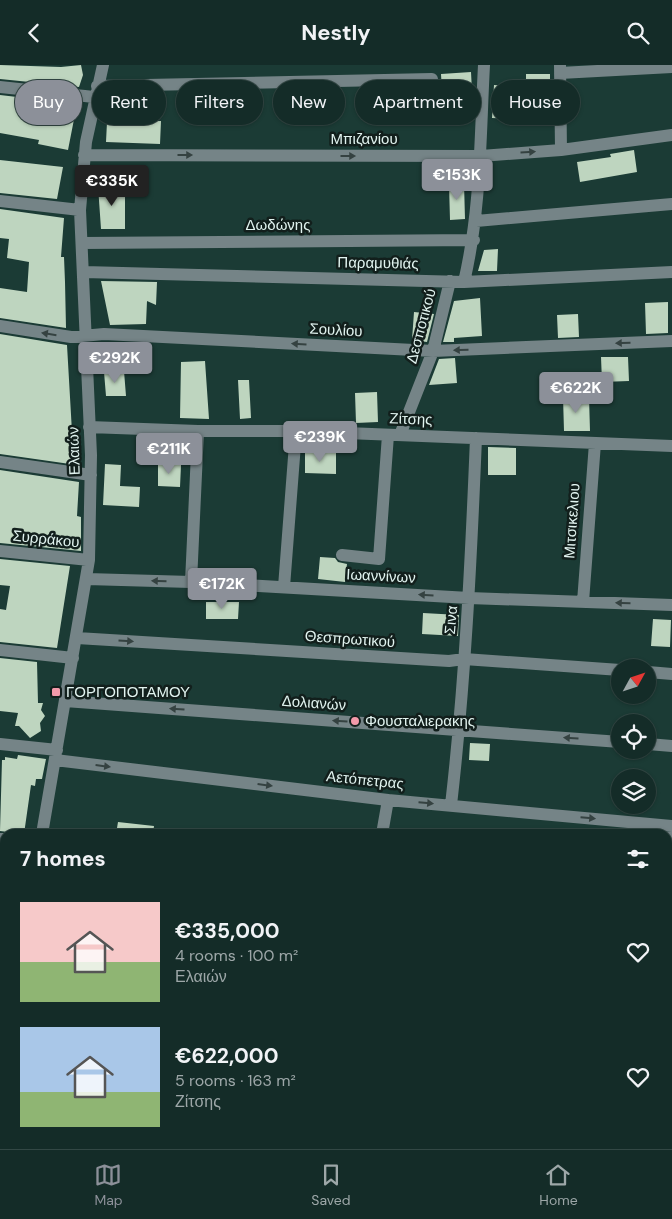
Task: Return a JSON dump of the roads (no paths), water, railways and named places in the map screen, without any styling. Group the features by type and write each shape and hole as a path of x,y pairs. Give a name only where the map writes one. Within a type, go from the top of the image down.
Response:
{"street":[{"name":"Ελαιών","path":"99,80 103,65"},
{"path":"464,282 474,240 476,221 481,156 484,65"},
{"path":"561,150 560,69 672,67"},
{"path":"166,88 432,79"},
{"path":"0,87 92,91"},
{"name":"Ελαιών","path":"43,829 74,658 89,560 90,427 80,209 84,155 92,112"},
{"name":"Μπιζανίου","path":"84,155 481,156 561,150 672,135"},
{"path":"0,201 80,209"},
{"path":"476,221 672,204"},
{"name":"Δωδώνης","path":"82,243 474,240"},
{"name":"Παραμυθιάς","path":"84,272 464,282 672,272"},
{"name":"Δεσποτικού","path":"342,555 378,559 394,435 433,351 450,281"},
{"name":"Σουλίου","path":"0,327 71,337 104,334 433,351 672,341"},
{"name":"Ζίτσης","path":"90,427 198,431 296,431 672,445"},
{"path":"191,581 198,431"},
{"path":"284,587 296,431"},
{"name":"Σινα","path":"451,805 460,730 470,598 476,438"},
{"name":"Μιτσικελιου","path":"582,601 595,443"},
{"path":"0,462 91,475"},
{"name":"Συρράκου","path":"0,551 89,560"},
{"name":"Ιωαννίνων","path":"87,579 191,581 470,598 672,605"},
{"name":"Θεσπρωτικού","path":"77,638 448,661 464,659 611,669"},
{"path":"0,650 74,658"},
{"path":"656,673 672,674"},
{"name":"Δολιανών","path":"65,701 611,741"},
{"name":"Αετόπετρας","path":"0,745 56,755 388,800 672,827"},
{"path":"656,745 672,746"},
{"path":"383,829 388,800"}],"place":[{"name":"ΓΟΡΓΟΠΟΤΑΜΟΥ","path":"56,692"},
{"name":"Φουσταλιερακης","path":"355,721"}]}
